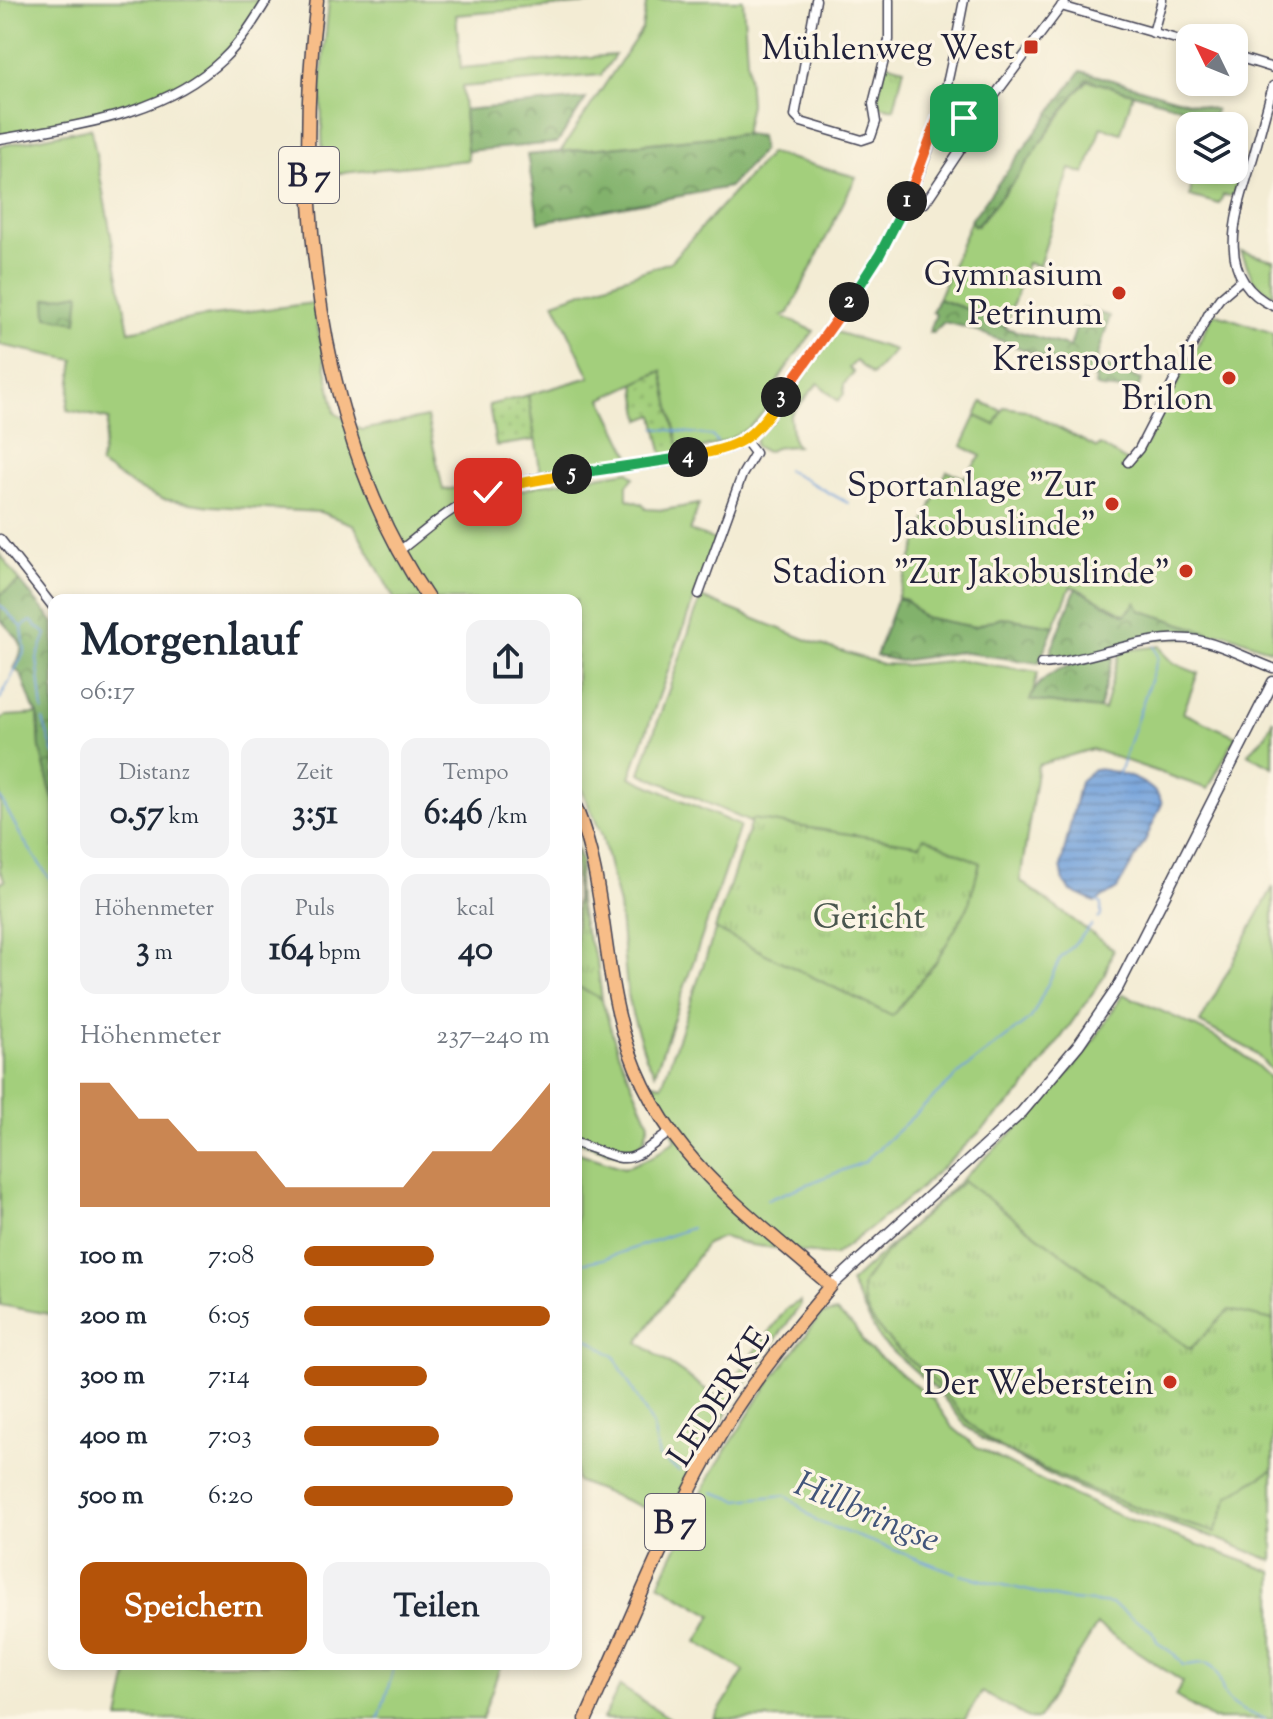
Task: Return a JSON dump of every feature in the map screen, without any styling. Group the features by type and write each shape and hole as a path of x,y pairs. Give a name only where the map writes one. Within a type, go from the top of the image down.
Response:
{"main road":[{"name":"B 7","path":"317,0 311,83 309,187 316,268 328,349 371,494 399,551 425,594"},
{"path":"582,826 591,852 618,1010 629,1052 650,1098 670,1132 706,1176 831,1286"},
{"name":"LEDERKE","path":"586,1719 686,1500 714,1447 764,1369 831,1286"}],"street":[{"path":"0,139 103,120 175,92 225,58 267,0"},
{"path":"816,0 795,116 801,122 862,140 871,137 876,122 873,104 889,40 889,0"},
{"path":"399,551 463,503 488,492 549,478 689,457 728,448 745,440 762,424 880,254 912,191 939,115 964,0"},
{"path":"1153,33 1162,0"},
{"path":"925,203 993,100 1064,2 1176,39"},
{"path":"1248,60 1273,68"},
{"path":"1273,86 1233,227 1233,251 1242,279 1259,298 1273,306"},
{"path":"939,115 970,117 993,100"},
{"path":"1128,462 1139,449 1209,313 1220,298 1242,279"},
{"path":"699,594 742,475 755,453 745,440"},
{"path":"0,539 48,600"},
{"path":"1041,664 1070,662 1142,643 1189,639 1273,668"},
{"path":"831,1286 1022,1112 1079,1044 1118,987 1273,682"},
{"path":"582,1145 626,1160 639,1155 670,1132"}],"green space":[{"path":"0,0 263,0 226,54 195,78 170,92 116,113 0,137"},
{"path":"329,0 637,0 456,15 461,68 615,55 601,75 462,87 468,160 323,175 321,84"},
{"path":"647,0 743,0 750,104 744,134 560,152 642,29"},
{"path":"886,63 904,68 894,109 876,105"},
{"path":"1081,71 1216,110 1197,112 1088,80 1015,180 976,226 971,220"},
{"path":"1088,80 1133,93 1121,133 1101,127 1085,174 1070,169 1039,266 1027,263 1005,328 975,312 938,299 971,220 977,226 1015,180"},
{"path":"586,99 557,143 467,151 464,110"},
{"path":"91,128 129,331 196,318 313,303 335,413 362,430 427,417 443,490 502,481 498,497 541,485 628,471 634,477 627,485 627,499 642,504 646,509 664,510 699,504 690,531 715,540 630,777 740,826 655,1073 646,1057 632,1014 619,906 602,835 582,790 582,594 392,594 354,525 320,512 211,506 162,499 100,465 109,419 67,410 74,360 0,345 0,146"},
{"path":"744,134 760,136 762,151 729,187 539,222 527,155"},
{"path":"770,153 856,177 789,313 782,316 814,331 782,375 764,412 744,430 721,443 680,453 661,371 602,399 632,460 541,475 528,395 590,377 554,302 670,262"},
{"path":"1191,184 1237,184 1233,196 1223,195 1219,204 1190,196"},
{"path":"1241,251 1273,260 1273,296 1253,280"},
{"path":"80,293 77,322 47,317 46,299"},
{"path":"938,299 975,312 1006,328 1070,347 1082,308 1110,316 1096,362 1142,380 1136,391 1101,388 1095,386 1096,378 969,328 944,322 929,333 936,314 932,312"},
{"name":"Sportanlage \"Zur Jakobuslinde\"","path":"1214,313 1273,333 1273,645 1270,650 1225,633 1212,634 1139,610 1136,603 1126,615 1071,586 1054,626 1001,617 975,627 923,617 906,600 897,598 947,471 964,478 981,456 962,446 976,416 995,425 1004,407 1025,410 1097,448 1100,445 1131,464 1142,452"},
{"path":"836,332 895,350 872,375 856,361 849,368 854,373 844,384 844,394 838,401 818,383 790,416 793,441 797,446 778,447 766,452 755,446 756,437 776,416"},
{"path":"662,371 680,453 663,456 654,415 641,420 635,383"},
{"path":"528,395 535,440 496,446 489,405"},
{"path":"982,402 1002,411 995,425 976,416"},
{"path":"0,554 20,581 0,595"},
{"path":"20,581 48,616 48,780 40,748 38,714 21,674 14,669 21,652 20,642 0,619 0,595"},
{"path":"1076,588 1125,615 1136,602 1140,610 1207,632 1219,646 1192,637 1128,641 1097,654 1047,661"},
{"path":"701,597 815,643 882,664 960,660 1038,672 1031,700 1104,710 1120,651 1160,646 1171,660 1198,673 1183,713 1236,736 1208,789 1092,749 1038,765 1020,881 1113,949 1104,977 1023,1091 914,1194 834,1256 751,1245 722,1237 706,1244 638,1342 720,1399 786,1309 800,1301 800,1306 729,1409 668,1517 582,1483 582,1154 624,1168 652,1157 676,1140 648,1082 662,1085 752,823 640,773"},
{"path":"897,598 906,600 923,617 974,627 1001,617 1054,626 1039,663 959,652 900,661 876,656"},
{"path":"1114,655 1099,709 1030,700 1036,688 1053,672"},
{"path":"38,714 40,748 48,780 48,1314 0,1305 0,883 5,881 0,871 0,720 6,716"},
{"path":"1273,719 1273,767 1248,754 1266,735"},
{"name":"Gericht","path":"752,819 920,845 924,837 980,863 968,907 936,962 892,1016 715,929"},
{"path":"1273,887 1273,1072 1253,1051 1200,1023"},
{"path":"582,920 596,960 601,997 618,1052 649,1123 644,1140 632,1154 623,1156 582,1143"},
{"path":"582,920 597,962 602,999 582,989"},
{"path":"1123,994 1218,1039 1269,1077 1268,1106 1273,1138 1273,1561 1216,1538 1135,1512 1056,1478 982,1439 967,1427 938,1391 880,1340 850,1283 1040,1107 1088,1050"},
{"path":"964,1181 1190,1349 1229,1310 1273,1320 1273,1469 1229,1496 1215,1532 1107,1496 995,1444 972,1426 938,1385 873,1321 866,1309 863,1284 896,1242"},
{"path":"836,1312 854,1327 866,1346 933,1399 952,1427 977,1447 1046,1483 1120,1516 1273,1572 1273,1719 1213,1719 1175,1696 1183,1682 1097,1625 1038,1719 1030,1719 982,1692 965,1719 714,1719 744,1671 697,1642 712,1615 659,1584 710,1476 762,1393 821,1315"},
{"path":"129,1670 499,1670 482,1719 119,1719"},
{"path":"620,1686 671,1719 603,1719"}],"water":[{"path":"1094,769 1123,774 1143,783 1152,789 1162,804 1117,889 1095,902 1071,891 1064,883 1061,866 1080,781"}],"waterway":[{"path":"655,428 712,436 717,442"},
{"path":"787,470 848,503"},
{"path":"0,605 22,627 31,621 46,634 37,658 43,711"},
{"path":"0,699 25,651 22,627"},
{"path":"1118,776 1158,657 1154,646"},
{"path":"43,720 48,735"},
{"path":"0,797 22,838 48,876"},
{"path":"1096,900 1101,904 1098,919"},
{"path":"767,1200 864,1162 961,1072 1031,1018 1060,959 1092,925"},
{"path":"582,1263 603,1259 691,1228"},
{"name":"Hillbringse","path":"582,1335 614,1356 653,1426 659,1457 679,1471"},
{"name":"Hillbringse","path":"713,1492 738,1500 786,1495 816,1521 956,1573"},
{"name":"Hillbringse","path":"961,1575 1063,1599 1112,1604 1152,1631 1158,1643 1183,1665 1205,1663 1213,1667 1226,1697 1244,1711 1265,1719"},
{"path":"379,1719 393,1670"}],"place":[{"name":"Mühlenweg West","path":"1031,47"},
{"name":"Gymnasium Petrinum","path":"1119,293"},
{"name":"Kreissporthalle Brilon","path":"1229,378"},
{"name":"Sportanlage \"Zur Jakobuslinde\"","path":"1112,504"},
{"name":"Stadion \"Zur Jakobuslinde\"","path":"1186,571"},
{"name":"Der Weberstein","path":"1170,1382"}],"route":[{"path":"488,492 561,476 689,457 728,448 754,434 820,344 880,254 912,191 939,115 964,118"}]}
